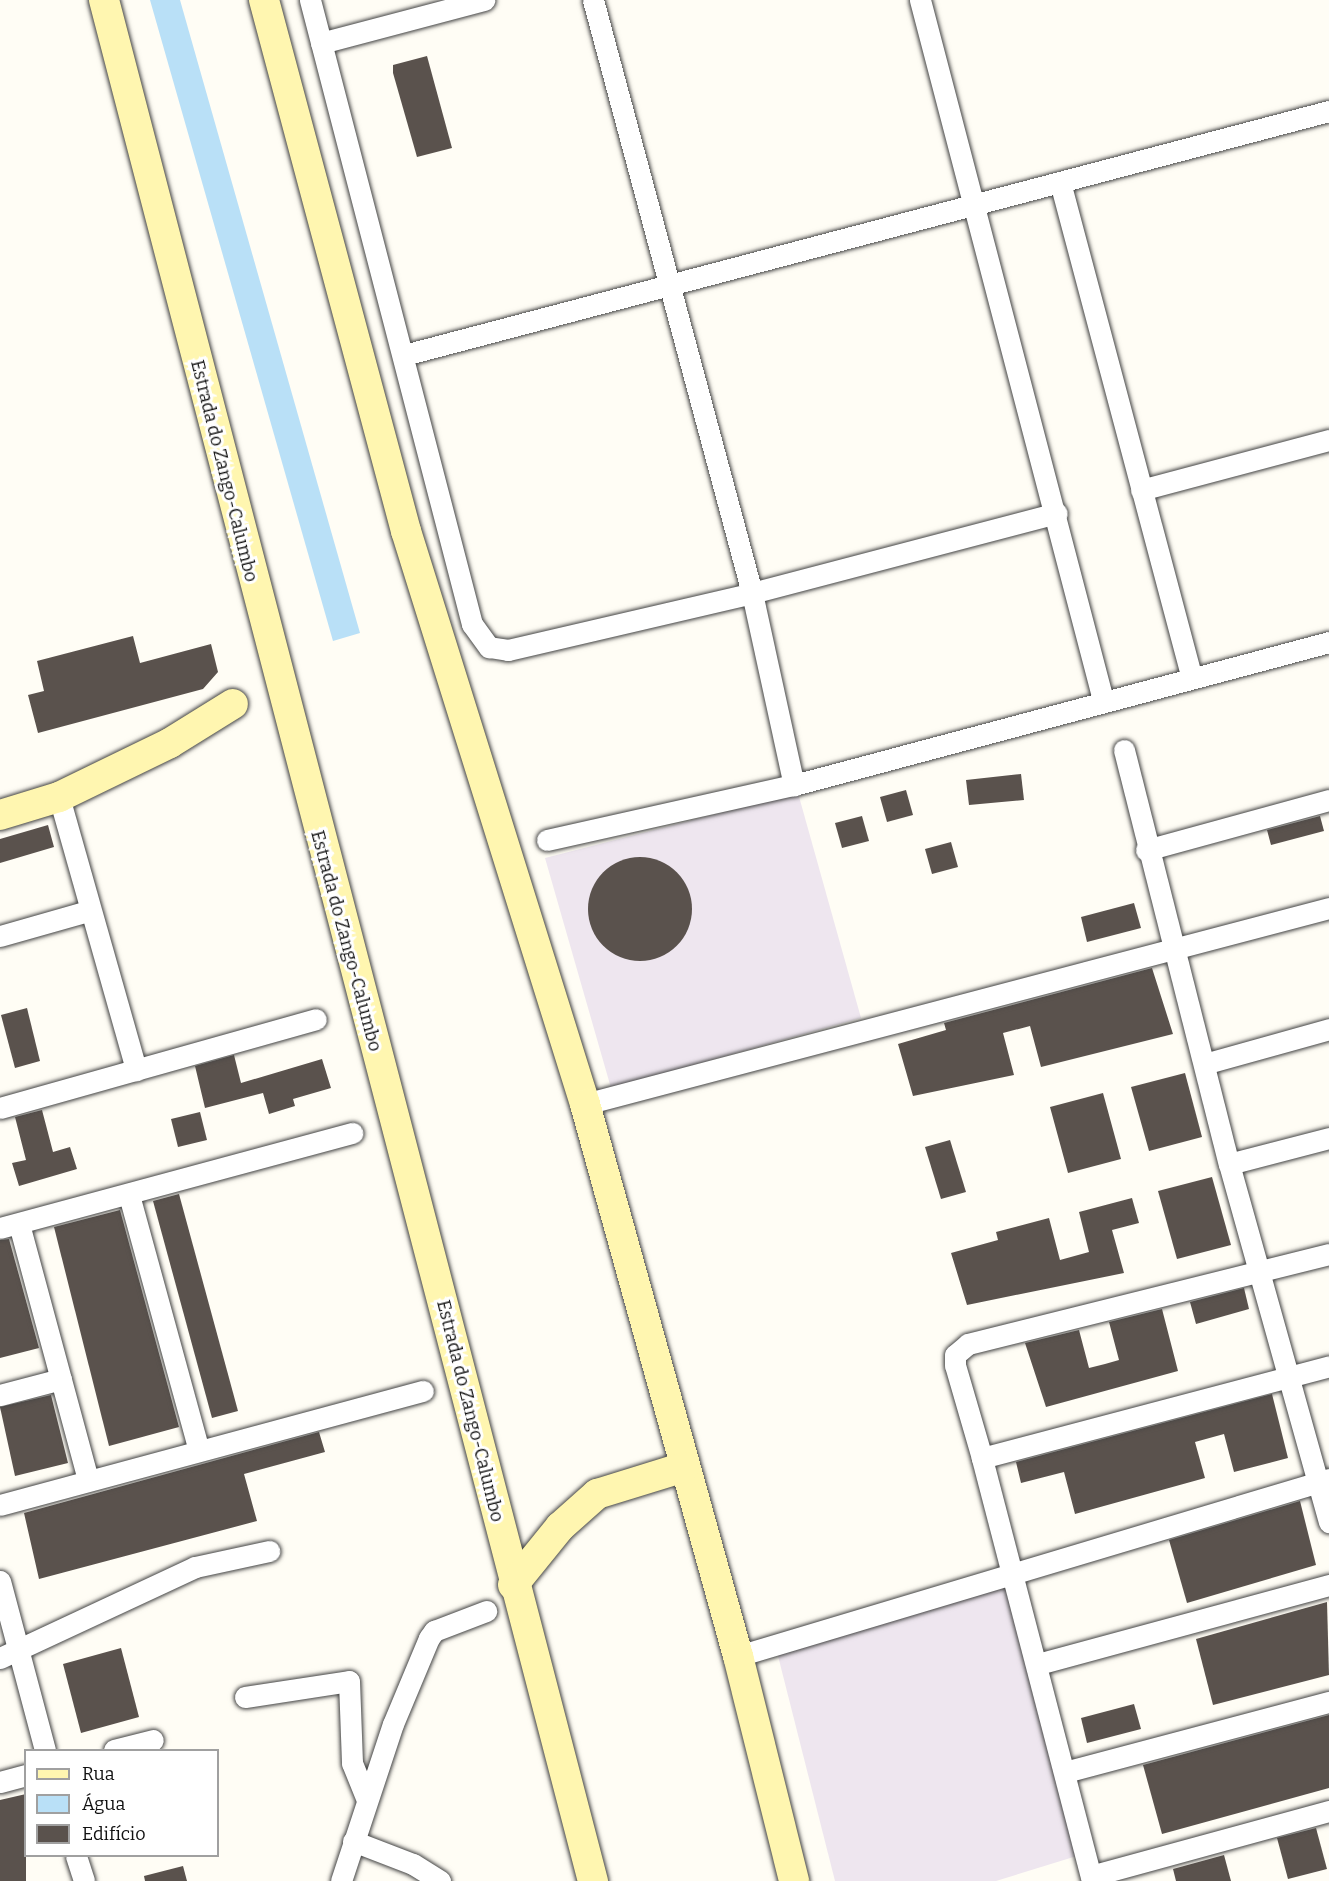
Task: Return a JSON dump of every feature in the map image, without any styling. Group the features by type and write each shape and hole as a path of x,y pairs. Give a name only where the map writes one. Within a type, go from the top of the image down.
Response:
{"main road":[{"name":"Estrada do Zango-Calumbo","path":"104,0 513,1585 593,1881"},
{"path":"264,0 406,531 585,1104 738,1656 794,1881"},
{"path":"0,815 59,797 170,743 233,704"},
{"path":"513,1585 560,1527 597,1494 684,1467"}],"street":[{"path":"310,0 472,624 489,647 508,650 752,593 1057,513"},
{"path":"321,43 484,0"},
{"path":"593,0 752,593 794,785"},
{"path":"920,0 1057,513 1103,700"},
{"path":"404,355 1329,111"},
{"path":"1060,182 1191,675"},
{"path":"1141,490 1329,440"},
{"path":"547,840 794,785 1191,675 1329,642"},
{"path":"1124,750 1146,850 1287,1377 1324,1480 1329,1522"},
{"path":"59,797 88,911 135,1070"},
{"path":"1146,850 1329,800"},
{"path":"585,1104 1329,908"},
{"path":"0,936 88,911"},
{"path":"0,1108 316,1019"},
{"path":"1204,1064 1329,1029"},
{"path":"88,1480 61,1379 9,1226 352,1134"},
{"path":"1229,1164 1329,1138"},
{"path":"129,1195 198,1448"},
{"path":"1329,1254 968,1344 955,1355 955,1365 1014,1571 1092,1879 1329,1811"},
{"path":"982,1458 1329,1366"},
{"path":"0,1395 61,1379"},
{"path":"0,1505 198,1448 423,1390"},
{"path":"738,1656 1014,1571 1324,1480"},
{"path":"10,1655 195,1567 269,1551"},
{"path":"0,1581 10,1655 45,1749"},
{"path":"1038,1664 1329,1585"},
{"path":"340,1881 367,1800 429,1638 434,1631 486,1611"},
{"path":"245,1697 350,1681 352,1762 367,1800"},
{"path":"1065,1772 1329,1702"},
{"path":"118,1749 153,1740"},
{"path":"0,1782 24,1776"},
{"path":"353,1841 436,1879"},
{"path":"76,1857 84,1881"}],"shaded area":[{"path":"798,793 861,1018 611,1088 545,858"},
{"path":"1005,1578 1080,1855 996,1881 835,1881 776,1648"}],"water":[{"path":"150,0 180,0 360,633 333,641"}],"building":[{"path":"427,56 452,148 417,157 393,73 393,65"},
{"path":"133,636 140,663 211,644 218,672 203,689 38,733 28,695 44,691 37,661"},
{"path":"1021,774 1024,800 969,805 966,780"},
{"path":"906,790 913,815 887,822 880,797"},
{"path":"862,816 869,841 842,848 835,823"},
{"path":"1320,816 1324,831 1271,845 1267,830"},
{"path":"48,825 54,847 0,863 0,839"},
{"path":"951,842 958,867 932,874 925,849"},
{"path":"640,857 660,861 669,866 683,880 688,889 692,909 688,929 683,938 669,952 660,957 640,961 620,957 611,952 597,938 592,929 588,909 592,889 597,880 611,866 620,861"},
{"path":"1134,903 1141,928 1087,942 1081,917"},
{"path":"1152,968 1173,1034 1041,1067 1030,1026 1003,1033 1014,1075 913,1096 898,1044 946,1030 944,1023"},
{"path":"27,1008 40,1061 15,1068 1,1015"},
{"path":"234,1055 241,1083 322,1059 331,1088 293,1099 295,1106 269,1114 263,1093 205,1108 195,1066"},
{"path":"1185,1073 1202,1137 1149,1151 1131,1087"},
{"path":"1103,1093 1121,1159 1068,1173 1050,1107"},
{"path":"42,1110 53,1152 70,1147 77,1169 19,1186 12,1163 26,1160 15,1117"},
{"path":"200,1112 207,1140 178,1147 171,1119"},
{"path":"950,1140 966,1192 941,1199 925,1147"},
{"path":"1212,1177 1231,1245 1177,1259 1158,1191"},
{"path":"179,1194 238,1411 212,1418 153,1201"},
{"path":"1132,1198 1139,1223 1112,1230 1124,1273 967,1305 951,1253 998,1240 996,1232 1049,1218 1060,1260 1089,1252 1079,1212"},
{"path":"120,1210 179,1427 109,1446 54,1227"},
{"path":"9,1239 39,1348 0,1358 0,1240"},
{"path":"1244,1288 1249,1309 1196,1324 1190,1302"},
{"path":"1162,1309 1178,1371 1046,1407 1025,1343 1079,1330 1089,1368 1119,1360 1109,1322"},
{"path":"1272,1394 1288,1458 1234,1472 1224,1434 1195,1442 1205,1478 1075,1514 1064,1472 1021,1483 1016,1462"},
{"path":"51,1395 68,1463 15,1476 0,1407"},
{"path":"319,1432 325,1452 244,1474 257,1521 39,1579 24,1513"},
{"path":"1300,1501 1316,1565 1187,1603 1169,1540"},
{"path":"1327,1602 1329,1675 1213,1705 1196,1639"},
{"path":"121,1648 139,1717 81,1733 63,1664"},
{"path":"1134,1704 1141,1729 1087,1743 1081,1718"},
{"path":"1329,1715 1329,1788 1162,1834 1143,1765"},
{"path":"24,1794 26,1881 0,1881 0,1800"},
{"path":"1316,1828 1327,1869 1288,1879 1277,1838"},
{"path":"1224,1855 1231,1881 1176,1881 1173,1869"},
{"path":"183,1866 187,1881 145,1881 144,1876"}]}
